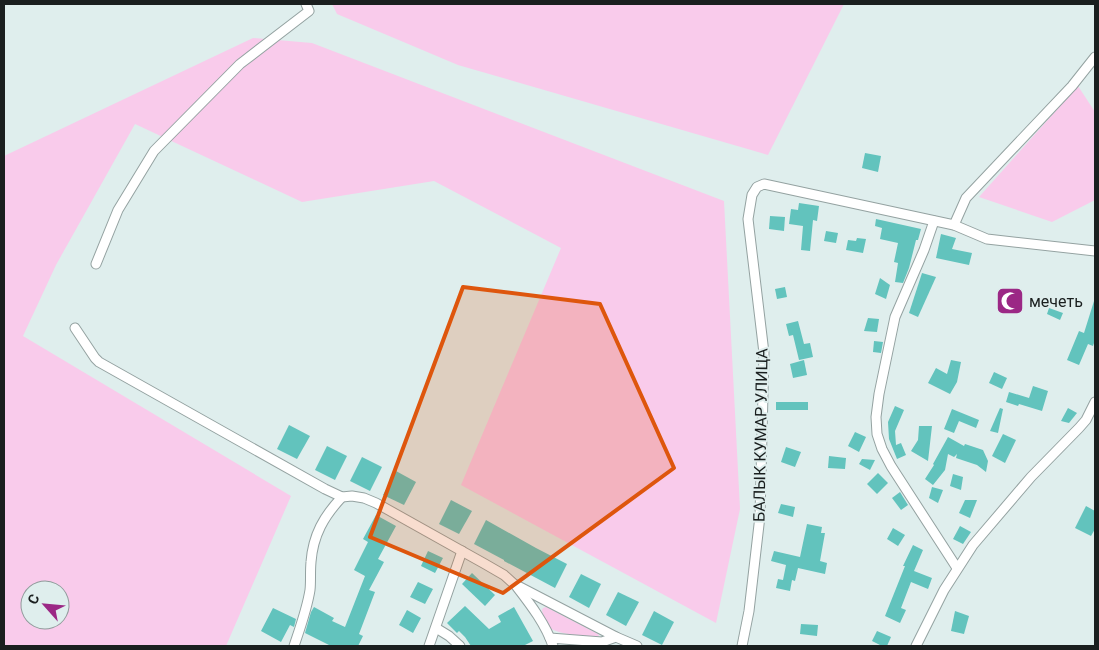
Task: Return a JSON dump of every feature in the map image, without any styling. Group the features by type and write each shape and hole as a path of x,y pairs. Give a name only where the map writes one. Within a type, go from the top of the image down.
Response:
{"street":[{"path":"96,264 118,210 154,151 240,64 309,11 306,4"},
{"path":"954,224 966,198 1072,86 1095,57"},
{"name":"БАЛЫК КУМАР УЛИЦА","path":"742,646 749,611 760,516 764,353 748,219 752,195 758,187 764,184 954,224 987,239 1095,251"},
{"path":"934,221 924,250 895,317 879,394 876,417 877,434 891,466 957,568"},
{"path":"75,328 99,362 325,489 342,497 364,498 376,503 498,572 514,584 637,646"},
{"path":"916,646 944,590 973,545 1031,477 1083,424 1095,402"},
{"path":"294,646 306,612 314,542 330,510 342,497"},
{"path":"429,646 462,551"},
{"path":"514,584 528,602 551,642 602,642 616,637"},
{"path":"436,628 450,636 460,646"}],"highlighted area":[{"path":"463,287 600,304 674,468 503,593 370,537"}],"shaded area":[{"path":"332,4 844,4 768,155 458,65 337,14"},
{"path":"253,38 312,43 724,201 740,509 716,623 461,485 561,248 434,181 302,202 135,124 56,265 23,336 291,496 226,646 4,646 4,156"},
{"path":"1078,86 1095,112 1095,200 1052,222 979,197"},
{"path":"546,607 599,636 580,636 554,630 548,626 544,618 542,610"}],"building":[{"path":"865,153 881,156 878,172 862,168"},
{"path":"799,203 819,206 817,221 813,220 810,251 801,250 803,226 789,224 791,209 798,210"},
{"path":"770,216 785,217 784,231 769,229"},
{"path":"876,219 921,229 903,283 895,282 898,263 894,262 898,243 880,239 882,228 875,226"},
{"path":"826,231 838,233 836,243 824,241"},
{"path":"941,234 956,238 952,249 972,253 969,265 936,258"},
{"path":"857,238 866,239 863,253 846,250 848,240 856,241"},
{"path":"922,273 936,277 918,317 909,313"},
{"path":"880,278 890,285 886,299 875,294"},
{"path":"785,287 787,297 777,299 775,289"},
{"path":"1014,289 1022,292 1017,303 1010,301"},
{"path":"1094,301 1095,340 1093,346 1088,344 1079,365 1067,360 1079,331 1084,333"},
{"path":"1049,308 1063,313 1060,320 1047,314"},
{"path":"868,318 879,319 877,332 864,331"},
{"path":"798,321 804,344 810,343 813,357 799,360 793,335 789,336 786,324"},
{"path":"874,341 883,342 881,353 873,352"},
{"path":"804,360 807,375 793,378 790,364"},
{"path":"951,360 961,362 957,382 950,394 928,383 936,368 947,374"},
{"path":"994,372 1007,378 1002,389 989,383"},
{"path":"1033,386 1048,391 1042,411 1006,402 1009,392 1029,398"},
{"path":"776,402 808,402 808,410 776,410"},
{"path":"895,406 904,410 895,431 896,445 901,443 906,455 897,459 889,439 888,422"},
{"path":"1000,408 1003,409 998,433 990,431"},
{"path":"1068,408 1077,413 1069,423 1061,421"},
{"path":"952,409 979,420 976,428 959,421 954,433 944,429"},
{"path":"289,425 310,436 297,459 277,449"},
{"path":"919,426 932,426 928,461 911,451 918,440"},
{"path":"855,432 866,437 859,452 848,446"},
{"path":"1003,434 1016,440 1005,463 992,456"},
{"path":"948,437 964,446 965,444 983,450 988,461 986,472 977,465 956,458 957,454 954,457 948,454 945,470 933,485 925,479"},
{"path":"327,446 347,456 335,480 315,470"},
{"path":"786,447 801,452 795,467 781,462"},
{"path":"829,456 846,458 845,469 828,468"},
{"path":"362,457 382,467 370,491 350,481"},
{"path":"862,459 875,460 870,470 859,464"},
{"path":"396,471 416,482 404,505 383,495"},
{"path":"878,473 888,483 877,494 867,484"},
{"path":"953,474 963,477 961,490 950,486"},
{"path":"932,487 943,490 938,503 929,498"},
{"path":"900,492 908,505 901,510 892,498"},
{"path":"451,500 472,511 459,534 439,524"},
{"path":"965,500 977,500 970,518 959,513"},
{"path":"781,504 795,507 793,517 778,513"},
{"path":"1086,506 1095,511 1095,529 1091,536 1075,528"},
{"path":"376,515 396,526 378,559 384,562 369,590 375,592 359,634 363,636 358,646 331,646 305,633 311,612 314,607 334,618 332,621 345,627 365,576 354,570 368,542 363,539"},
{"path":"486,520 567,564 555,588 474,544"},
{"path":"807,524 822,527 821,533 825,533 820,561 827,563 825,574 798,568 795,581 792,580 790,591 776,588 778,579 783,580 786,565 771,561 774,551 800,557"},
{"path":"960,526 971,532 963,544 953,539"},
{"path":"893,528 905,535 898,546 887,539"},
{"path":"913,545 923,550 914,571 932,578 928,589 911,582 901,608 906,610 900,623 885,616 905,566 903,566"},
{"path":"428,551 443,558 435,573 421,566"},
{"path":"472,573 495,595 485,606 462,584"},
{"path":"581,574 601,584 589,608 569,597"},
{"path":"418,582 433,589 425,604 410,597"},
{"path":"618,592 639,602 626,626 606,615"},
{"path":"465,606 489,629 501,622 498,616 514,607 533,641 523,646 471,646 459,631 457,633 447,623"},
{"path":"273,608 296,619 294,627 290,625 281,642 261,631"},
{"path":"407,610 421,618 413,633 399,625"},
{"path":"654,611 674,622 662,645 642,635"},
{"path":"955,611 969,616 964,634 951,631"},
{"path":"801,624 818,625 817,636 800,634"},
{"path":"877,631 891,637 887,646 882,646 872,641"}],"place":[{"name":"мечеть","path":"1010,301"}]}
